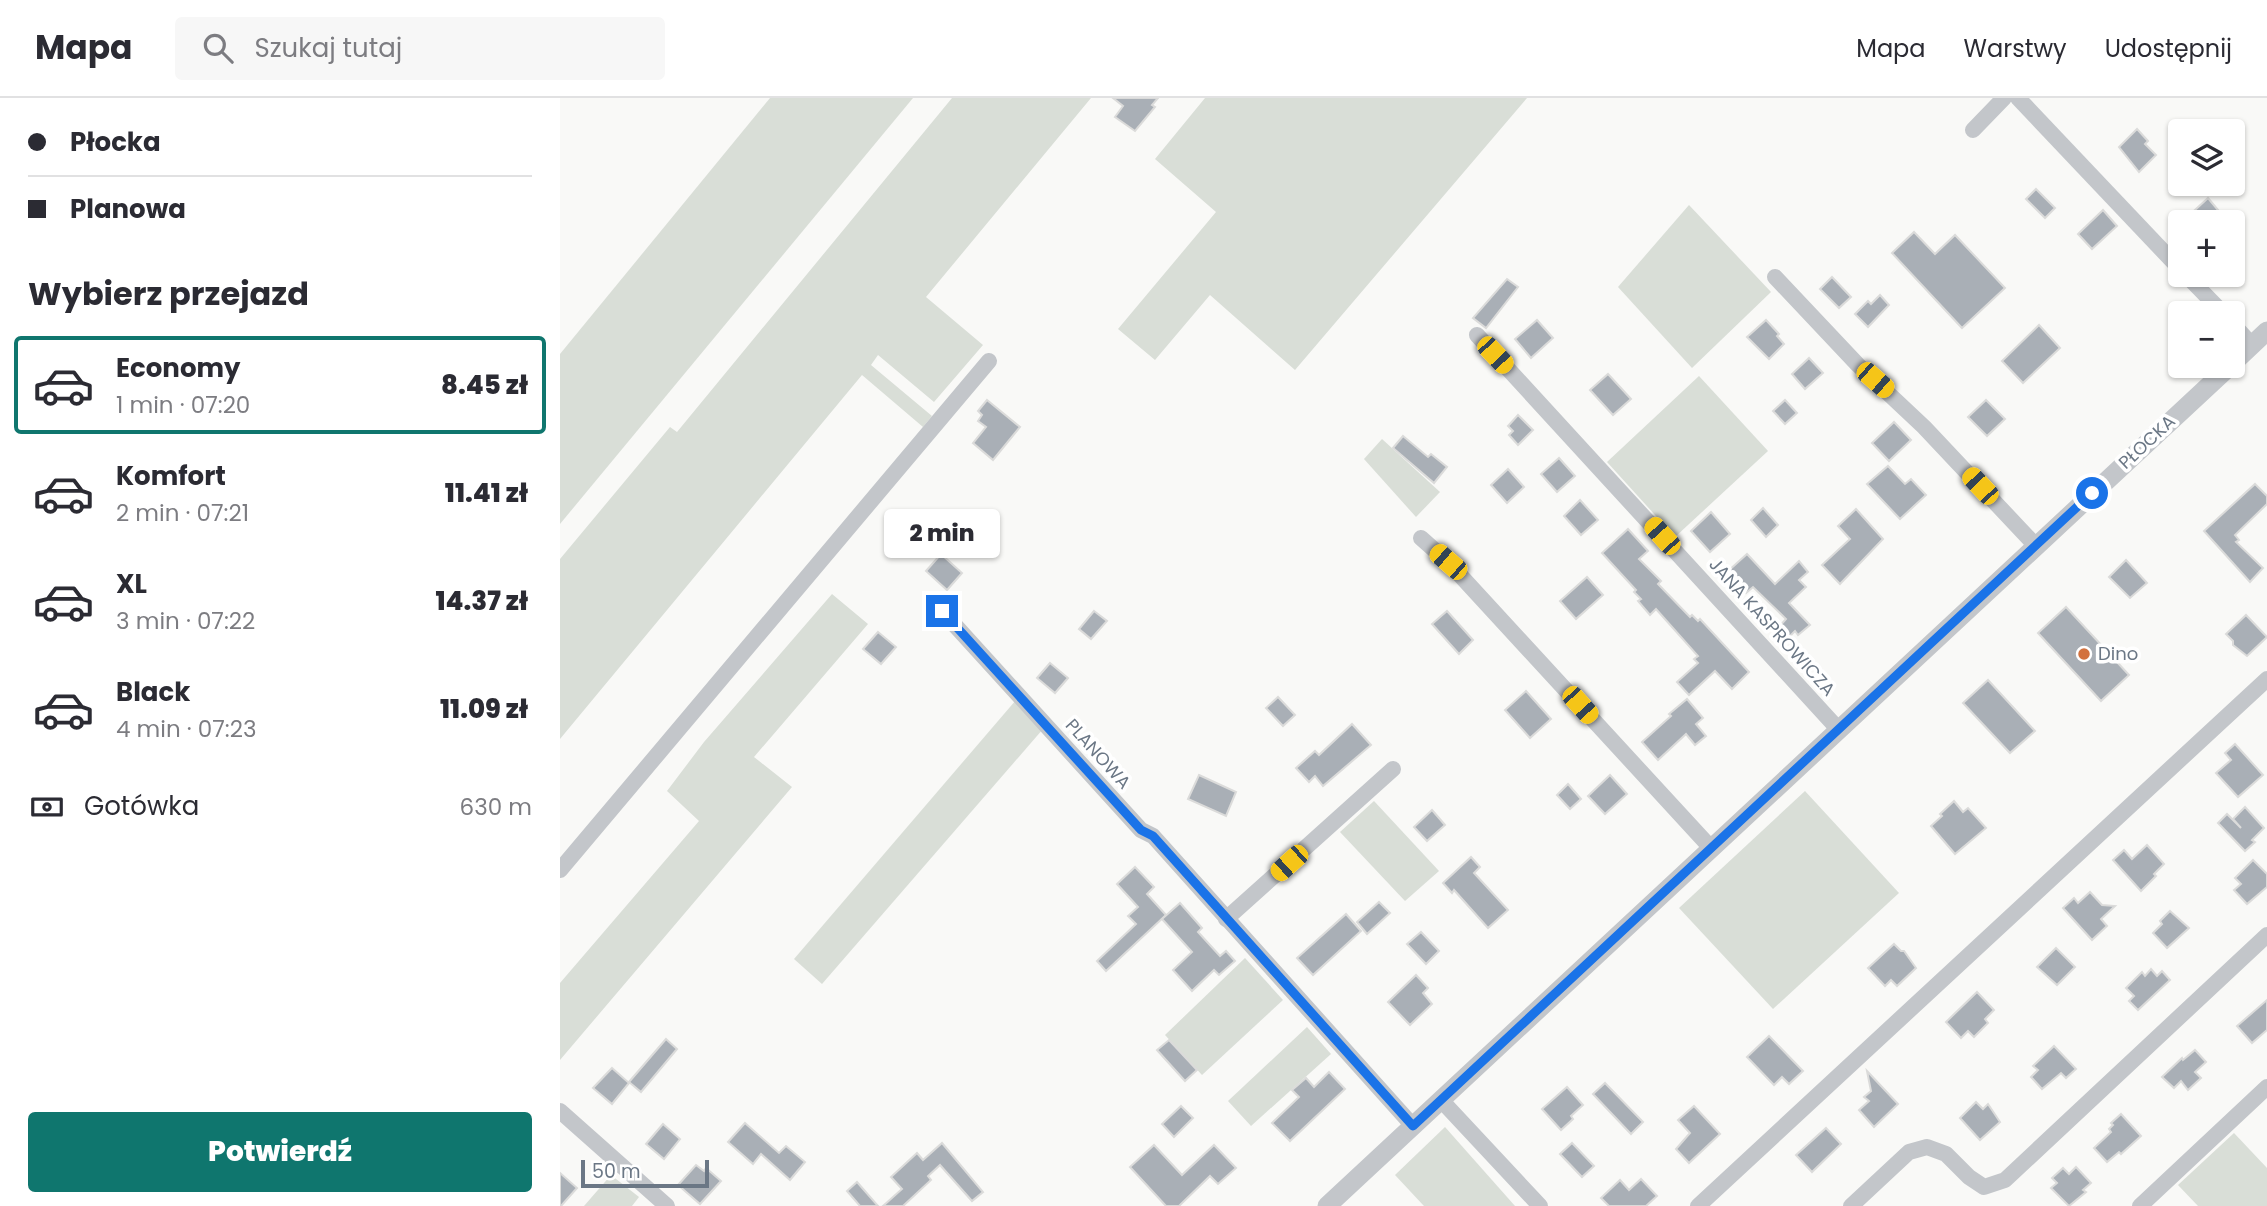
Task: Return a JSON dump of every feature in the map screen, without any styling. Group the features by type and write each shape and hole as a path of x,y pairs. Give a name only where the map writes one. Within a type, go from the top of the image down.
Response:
{"street":[{"path":"1973,130 2004,98"},
{"path":"2018,98 2168,256"},
{"path":"1775,277 1858,365 1924,427 2036,546"},
{"path":"2198,287 2211,301"},
{"name":"PŁOCKA","path":"2245,351 2267,331"},
{"name":"JANA KASPROWICZA","path":"1477,335 1839,730"},
{"path":"2245,337 2252,345"},
{"path":"560,870 989,360"},
{"name":"PŁOCKA","path":"1327,1206 2216,378"},
{"path":"1421,538 1448,562 1711,848"},
{"name":"PLANOWA","path":"942,611 1141,830 1153,836 1413,1126"},
{"path":"1698,1206 2267,679"},
{"path":"1227,919 1393,769"},
{"path":"1850,1206 1909,1152 1927,1147 1946,1154 1969,1177 1984,1187 2005,1180 2267,935"},
{"path":"2140,1206 2267,1087"},
{"path":"1441,1100 1540,1206"},
{"path":"560,1111 667,1206"}],"shaded area":[{"path":"770,98 913,98 560,524 560,354"},
{"path":"952,98 1091,98 926,297 983,345 934,402 878,355 871,365 932,416 923,427 862,375 560,739 560,559 670,427 677,432"},
{"path":"1205,98 1527,98 1295,370 1210,295 1155,360 1118,329 1216,212 1155,159"},
{"path":"1689,205 1771,292 1692,368 1618,287"},
{"path":"1699,376 1768,451 1675,537 1607,462"},
{"path":"1382,439 1440,492 1416,517 1364,459"},
{"path":"832,594 868,624 754,757 792,787 560,1060 560,983 699,821 667,791 704,742"},
{"path":"1016,700 1043,729 822,984 794,959"},
{"path":"1805,791 1899,893 1773,1009 1679,908"},
{"path":"1374,801 1439,871 1405,901 1340,832"},
{"path":"1245,958 1283,1000 1202,1075 1165,1035"},
{"path":"1307,1027 1331,1054 1251,1126 1228,1101"},
{"path":"1445,1127 1515,1206 1424,1206 1395,1175"},
{"path":"2234,1133 2267,1168 2267,1206 2198,1206 2178,1185"},
{"path":"611,1175 639,1197 632,1206 584,1206"}],"building":[{"path":"1113,98 1158,98 1152,105 1155,107 1135,131 1115,117 1123,106"},
{"path":"2137,129 2148,141 2145,144 2156,155 2139,172 2119,147"},
{"path":"2036,189 2055,208 2045,218 2026,199"},
{"path":"2208,198 2218,210 2195,210"},
{"path":"2103,210 2117,226 2092,249 2078,234"},
{"path":"1914,232 1935,254 1955,235 2005,288 1962,328 1892,253"},
{"path":"1832,277 1851,297 1839,308 1820,289"},
{"path":"1507,279 1518,287 1486,328 1473,318"},
{"path":"1880,295 1889,305 1868,327 1855,314 1868,301 1871,304"},
{"path":"1537,320 1553,338 1531,358 1515,339"},
{"path":"1766,320 1784,344 1769,359 1747,337"},
{"path":"2039,325 2060,348 2023,383 2002,361"},
{"path":"1809,358 1823,373 1805,389 1792,374"},
{"path":"1608,374 1631,399 1613,415 1590,390"},
{"path":"987,400 1020,427 993,460 973,443 986,427 978,421 982,415 978,411"},
{"path":"1785,400 1797,413 1785,424 1773,411"},
{"path":"1986,400 2005,419 1987,436 1968,417"},
{"path":"1518,415 1533,430 1518,445 1509,435 1513,431 1508,426"},
{"path":"1894,422 1911,440 1889,461 1872,443"},
{"path":"1403,436 1428,457 1431,454 1447,467 1434,483 1393,448"},
{"path":"1559,458 1575,476 1557,492 1541,474"},
{"path":"1888,466 1905,484 1911,479 1926,495 1900,519 1867,484"},
{"path":"1508,469 1524,487 1507,503 1491,485"},
{"path":"2255,484 2267,496 2267,504 2235,535 2239,540 2236,542 2263,568 2250,582 2204,531"},
{"path":"1580,500 1598,520 1581,535 1564,516"},
{"path":"1763,508 1778,525 1766,537 1751,520"},
{"path":"1856,509 1883,539 1840,584 1822,565 1850,539 1838,526"},
{"path":"1711,512 1730,534 1710,552 1691,531"},
{"path":"1628,529 1648,551 1639,559 1661,581 1658,584 1690,617 1692,615 1698,621 1700,619 1749,672 1732,689 1715,671 1689,695 1677,682 1698,663 1694,659 1698,656 1656,609 1650,615 1638,601 1641,599 1634,592 1636,590 1602,553"},
{"path":"941,554 962,573 947,590 926,571"},
{"path":"1747,554 1775,584 1799,561 1808,572 1799,580 1806,587 1789,603 1810,625 1798,635 1795,631 1787,639 1777,629 1786,619 1753,587 1746,593 1727,572"},
{"path":"2126,560 2147,583 2130,598 2109,577"},
{"path":"1587,577 1603,595 1576,619 1560,601"},
{"name":"Dino","path":"2066,607 2129,675 2101,701 2038,633"},
{"path":"1094,611 1107,621 1091,639 1079,629"},
{"path":"1447,611 1473,640 1459,654 1432,624"},
{"path":"2246,615 2267,637 2247,656 2233,645 2233,641 2226,634"},
{"path":"878,632 896,647 881,664 863,649"},
{"path":"1050,663 1068,678 1055,693 1037,678"},
{"path":"1988,680 2035,731 2010,753 1963,703"},
{"path":"1526,691 1551,719 1530,738 1505,710"},
{"path":"1278,697 1295,715 1283,726 1266,708"},
{"path":"1687,699 1703,718 1696,724 1706,736 1695,745 1686,734 1658,760 1642,742"},
{"path":"1352,724 1371,745 1323,786 1315,776 1309,782 1296,768 1315,751 1319,755"},
{"path":"2235,744 2263,775 2238,797 2216,773 2231,760 2225,753"},
{"path":"1199,775 1236,792 1226,816 1188,799"},
{"path":"1610,775 1627,794 1605,814 1588,796"},
{"path":"1568,784 1581,799 1570,809 1557,795"},
{"path":"1954,801 1963,812 1968,808 1986,828 1955,854 1931,826"},
{"path":"2245,807 2264,828 2245,851 2218,823 2227,814 2241,828 2233,819"},
{"path":"1432,810 1445,825 1427,841 1414,827"},
{"path":"2147,845 2164,864 2141,891 2113,860 2124,850 2132,859"},
{"path":"1471,857 1480,867 1474,873 1508,910 1488,928 1454,890 1452,893 1443,883"},
{"path":"2253,860 2267,874 2267,887 2247,904 2234,890 2241,884 2235,878"},
{"path":"1135,867 1154,887 1147,894 1166,915 1106,971 1097,961 1136,924 1128,916 1138,907 1117,884"},
{"path":"2090,892 2102,905 2115,906 2101,919 2107,926 2092,940 2063,908 2074,898 2078,903"},
{"path":"1379,902 1390,913 1367,934 1357,922"},
{"path":"1180,903 1202,928 1198,932 1220,956 1226,951 1235,961 1219,975 1214,970 1192,991 1173,970 1192,952 1162,919"},
{"path":"2170,911 2189,928 2167,948 2153,933"},
{"path":"1346,914 1361,931 1313,975 1297,958"},
{"path":"1421,932 1439,951 1426,964 1407,944"},
{"path":"1894,944 1904,951 1916,968 1897,986 1891,980 1885,986 1868,968"},
{"path":"2056,948 2075,967 2057,985 2037,967"},
{"path":"2151,969 2157,976 2162,971 2170,980 2138,1010 2129,1001 2134,996 2126,988 2142,972 2145,976"},
{"path":"1416,975 1428,988 1423,993 1432,1004 1410,1025 1388,1002"},
{"path":"1977,992 1994,1010 1985,1019 1988,1023 1974,1037 1968,1031 1961,1038 1946,1022"},
{"path":"2267,1000 2267,1030 2252,1043 2237,1026"},
{"path":"1769,1036 1803,1071 1789,1084 1782,1077 1774,1085 1747,1057"},
{"path":"666,1039 677,1049 641,1092 629,1082"},
{"path":"1169,1040 1197,1070 1185,1081 1157,1050"},
{"path":"2054,1046 2076,1069 2066,1078 2061,1073 2042,1089 2031,1077 2038,1070 2033,1066"},
{"path":"2195,1050 2206,1062 2195,1072 2201,1078 2188,1090 2181,1081 2174,1088 2162,1077"},
{"path":"612,1068 629,1083 612,1104 593,1088"},
{"path":"1867,1071 1898,1104 1874,1127 1859,1110 1869,1101 1864,1097 1871,1091"},
{"path":"1329,1072 1345,1089 1290,1141 1272,1123 1299,1097 1292,1090 1306,1078 1314,1087"},
{"path":"1605,1083 1643,1122 1631,1134 1593,1094"},
{"path":"1567,1087 1583,1105 1561,1130 1542,1109"},
{"path":"1976,1102 1983,1109 1988,1104 2000,1122 1980,1140 1960,1118"},
{"path":"1181,1106 1193,1118 1174,1137 1162,1124"},
{"path":"1694,1106 1720,1134 1689,1163 1676,1149 1690,1133 1678,1120"},
{"path":"2121,1114 2141,1136 2121,1154 2119,1152 2107,1162 2094,1148 2111,1132 2111,1123"},
{"path":"745,1123 779,1153 786,1146 805,1162 790,1180 761,1154 753,1164 728,1142"},
{"path":"663,1124 680,1139 664,1159 646,1144"},
{"path":"1826,1128 1841,1144 1812,1172 1796,1155"},
{"path":"942,1143 983,1192 972,1201 940,1165 928,1176 931,1180 903,1206 883,1206 902,1189 891,1177 917,1153 923,1160"},
{"path":"1572,1143 1594,1166 1582,1177 1560,1154"},
{"path":"1154,1145 1182,1175 1214,1145 1236,1168 1218,1184 1210,1176 1179,1206 1166,1206 1130,1167"},
{"path":"696,1165 704,1171 706,1168 721,1181 700,1204 678,1185"},
{"path":"2076,1167 2091,1183 2083,1190 2086,1192 2069,1206 2051,1188 2057,1183 2052,1178 2063,1168 2069,1174"},
{"path":"560,1173 577,1188 561,1206 560,1206"},
{"path":"1641,1179 1657,1196 1646,1206 1609,1206 1601,1198 1620,1180 1629,1190"},
{"path":"857,1182 878,1206 860,1206 847,1191"}],"place":[{"name":"Dino","path":"2084,654"}],"route":[{"path":"942,611 1141,830 1153,836 1413,1126 2092,493"}]}
